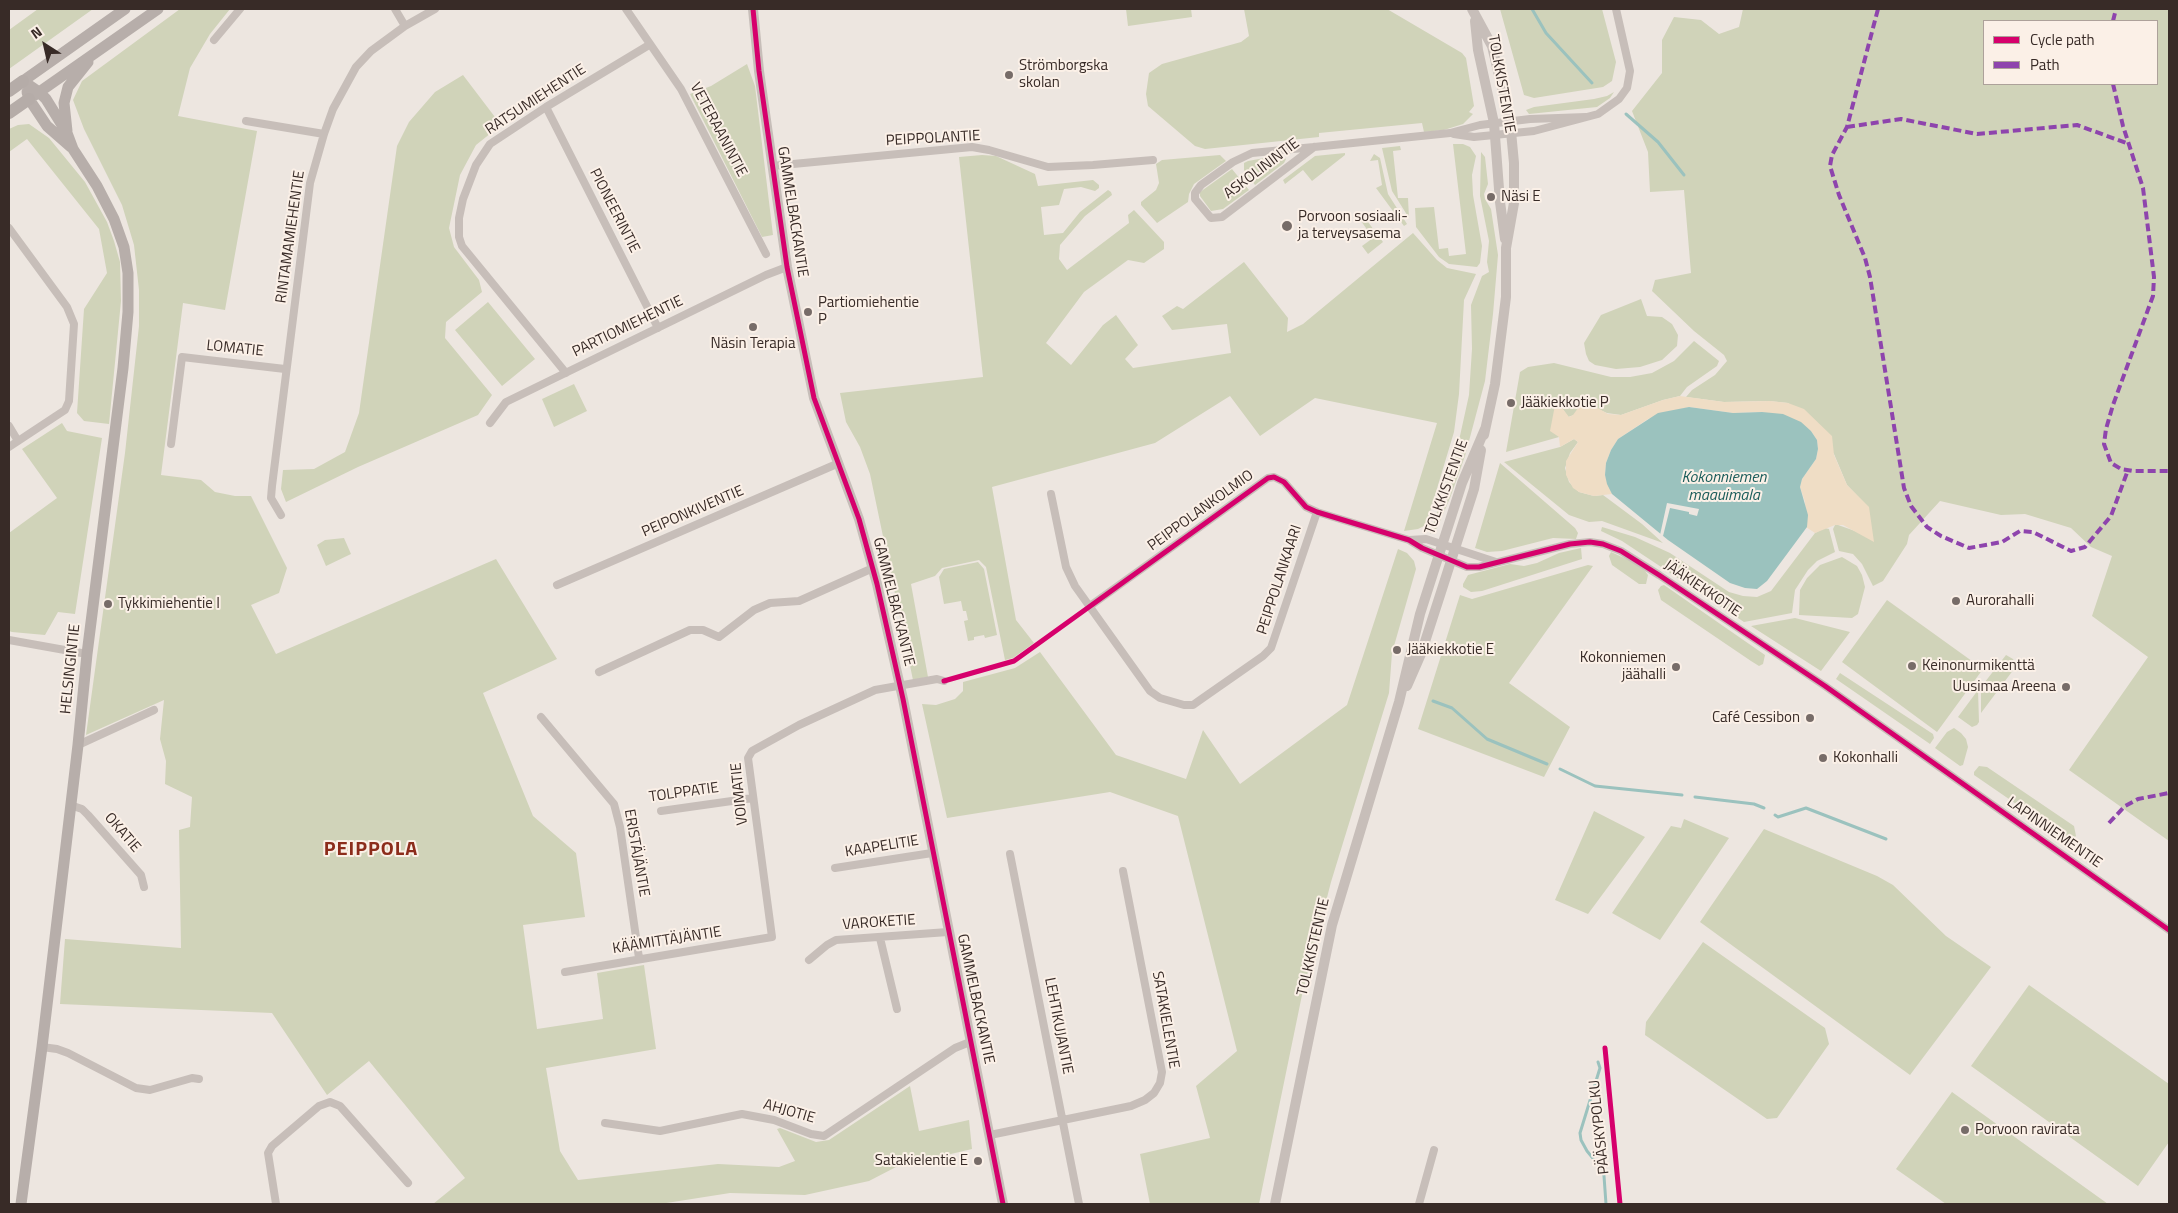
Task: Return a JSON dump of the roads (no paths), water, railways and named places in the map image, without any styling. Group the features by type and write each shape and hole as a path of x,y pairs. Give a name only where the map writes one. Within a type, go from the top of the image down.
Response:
{"main road":[{"path":"9,91 125,9"},
{"path":"9,113 158,9"},
{"name":"HELSINGINTIE","path":"20,1204 42,1047 87,654 123,368 128,312 128,273 124,247 114,219 97,186 73,149 67,133 64,103 68,87 97,51"},
{"name":"HELSINGINTIE","path":"23,81 67,133"},
{"name":"HELSINGINTIE","path":"34,95 47,126 73,149"}],"street":[{"path":"214,40 240,9"},
{"path":"395,9 404,26"},
{"name":"RINTAMAMIEHENTIE","path":"281,515 271,498 285,368 310,184 324,134 334,109 356,67 371,51 404,26 435,9"},
{"name":"VETERAANINTIE","path":"626,9 681,89 766,254"},
{"name":"GAMMELBACKANTIE","path":"753,9 772,166 787,267 814,398 860,520 873,568 900,685 970,1042 990,1134 1002,1204"},
{"path":"1586,117 1605,110 1619,99 1627,88 1630,71 1616,9"},
{"name":"TOLKKISTENTIE","path":"1473,12 1492,46 1512,134 1514,203 1506,248"},
{"name":"TOLKKISTENTIE","path":"1399,702 1421,654 1474,489 1495,384 1506,297 1506,248 1500,202 1494,123 1478,50 1473,12"},
{"name":"RATSUMIEHENTIE","path":"566,373 462,246 459,237 459,218 463,199 476,165 490,144 546,107 649,45"},
{"name":"PIONEERINTIE","path":"546,107 658,328"},
{"name":"ASKOLININTIE","path":"1314,146 1222,217 1211,218 1195,199 1197,189 1240,158 1252,153 1314,146 1450,133 1494,123 1533,118 1586,117"},
{"name":"ASKOLININTIE","path":"1450,133 1474,137 1512,134 1534,131 1586,117"},
{"path":"246,121 324,134"},
{"name":"PEIPPOLANTIE","path":"772,166 972,147 1048,167 1153,160"},
{"path":"9,228 67,307 74,324 69,401 65,410 9,448"},
{"name":"PARTIOMIEHENTIE","path":"490,423 506,402 766,274 787,267"},
{"name":"LOMATIE","path":"171,444 182,358 285,368"},
{"path":"9,426 18,441"},
{"name":"TOLKKISTENTIE","path":"1275,1204 1332,925 1399,702 1410,650 1438,556 1462,483 1486,429"},
{"name":"PEIPONKIVENTIE","path":"557,585 839,463"},
{"name":"PEIPPOLANKOLMIO","path":"1090,606 1268,478 1274,477 1284,482 1306,507 1408,540 1438,556"},
{"name":"PEIPPOLANKAARI","path":"1051,494 1068,576 1154,695 1176,704 1193,705 1272,648 1317,512"},
{"name":"PEIPPOLANKOLMIO","path":"1408,540 1421,539 1442,545"},
{"name":"JÄÄKIEKKOTIE","path":"1438,556 1467,567 1479,567 1584,542 1603,544 1621,551 1820,683 1925,756"},
{"path":"1442,545 1496,562"},
{"path":"599,672 690,630 703,630 719,637 754,610 770,603 799,601 873,568"},
{"path":"9,640 87,654"},
{"name":"VOIMATIE","path":"772,937 748,758 752,752 799,725 875,690 937,679 944,681"},
{"path":"78,745 154,710"},
{"name":"ERISTÄJÄNTIE","path":"541,717 614,804 620,827 639,958"},
{"name":"LAPINNIEMENTIE","path":"1925,756 2002,813 2068,856 2169,930"},
{"name":"TOLPPATIE","path":"661,811 753,798"},
{"name":"OKATIE","path":"70,805 82,809 88,815 141,876 144,887"},
{"name":"KAAPELITIE","path":"835,868 932,852"},
{"name":"LEHTIKUJANTIE","path":"1010,854 1079,1204"},
{"name":"SATAKIELENTIE","path":"990,1134 1131,1106 1145,1100 1154,1093 1160,1083 1162,1072 1123,871"},
{"name":"VAROKETIE","path":"808,960 826,945 836,940 948,932"},
{"name":"KÄÄMITTÄJÄNTIE","path":"566,972 639,958 772,937"},
{"path":"880,938 897,1009"},
{"name":"AHJOTIE","path":"605,1123 660,1131 742,1114 774,1120 811,1134 824,1136 955,1048 970,1042"},
{"path":"42,1047 68,1053 136,1088 150,1090 192,1078 199,1079"},
{"path":"276,1204 268,1153 272,1146 319,1106 330,1102 340,1106 408,1183"},
{"path":"1419,1204 1434,1150"}],"water":[{"name":"Kokonniemen maauimala","path":"1689,407 1733,413 1762,412 1783,414 1801,422 1817,440 1816,459 1802,479 1800,487 1808,515 1807,527 1767,581 1757,589 1745,588 1730,583 1668,540 1612,494 1607,484 1605,475 1606,463 1618,439 1658,413"}],"waterway":[{"path":"1532,9 1546,33 1592,83"},
{"path":"1626,114 1658,142 1684,175"},
{"path":"1433,701 1452,708 1487,739 1547,764"},
{"path":"1560,769 1595,786 1682,795"},
{"path":"1695,797 1754,804 1764,808"},
{"path":"1775,815 1778,817 1806,808 1886,839"},
{"path":"1598,1062 1600,1068 1580,1133 1581,1140 1587,1151 1601,1168 1604,1176 1606,1204"}],"place":[{"name":"Strömborgska skolan","path":"1009,75"},
{"name":"Näsi E","path":"1491,197"},
{"name":"Porvoon sosiaali- ja terveysasema","path":"1287,226"},
{"name":"Partiomiehentie P","path":"808,312"},
{"name":"Näsin Terapia","path":"753,327"},
{"name":"Jääkiekkotie P","path":"1511,403"},
{"name":"Aurorahalli","path":"1956,601"},
{"name":"Tykkimiehentie I","path":"108,604"},
{"name":"Jääkiekkotie E","path":"1397,650"},
{"name":"Keinonurmikenttä","path":"1912,666"},
{"name":"Kokonniemen jäähalli","path":"1676,667"},
{"name":"Uusimaa Areena","path":"2066,687"},
{"name":"Café Cessibon","path":"1810,718"},
{"name":"Kokonhalli","path":"1823,758"},
{"name":"Porvoon ravirata","path":"1965,1130"},
{"name":"Satakielentie E","path":"978,1161"}],"district":[{"name":"PEIPPOLA","path":"371,850"}]}
